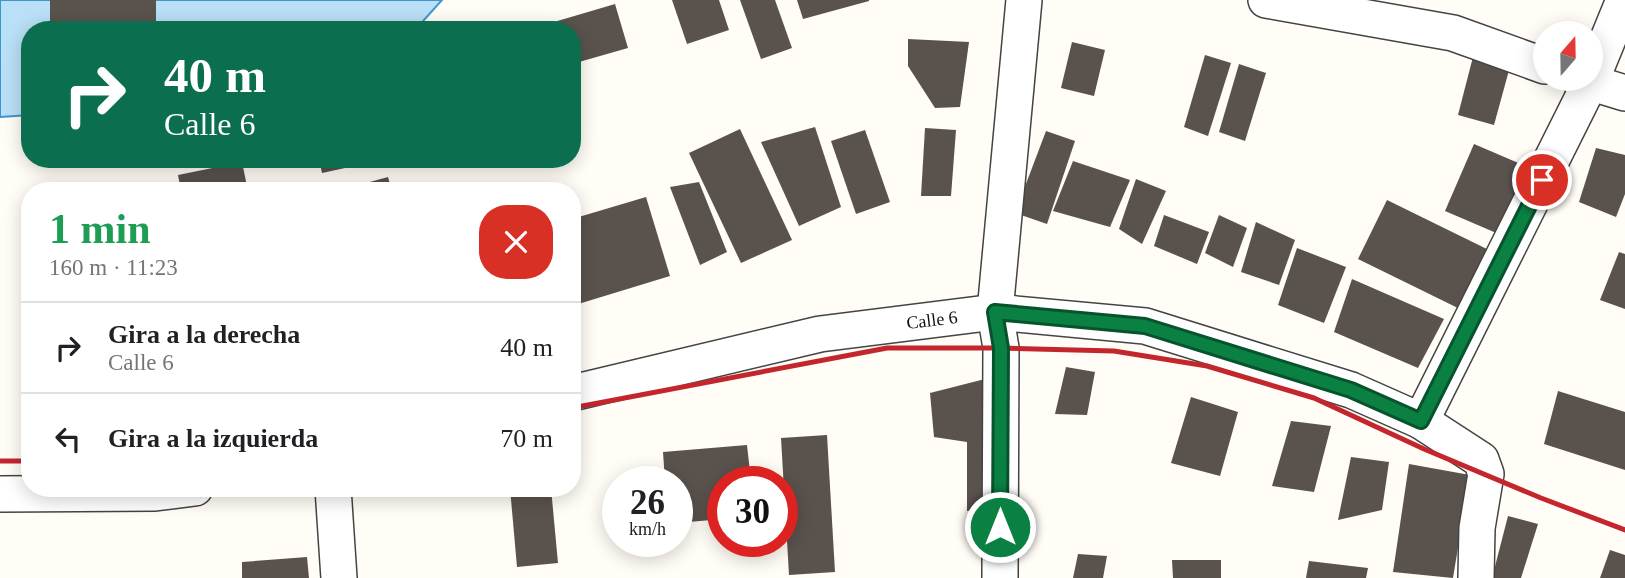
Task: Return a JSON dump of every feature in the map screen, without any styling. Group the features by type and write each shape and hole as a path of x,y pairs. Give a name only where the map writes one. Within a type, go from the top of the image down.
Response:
{"street":[{"path":"1000,578 1001,348 995,312 1024,0"},
{"path":"1266,0 1453,33 1533,62"},
{"path":"1603,44 1624,0"},
{"path":"1603,86 1625,93"},
{"path":"1421,421 1580,91"},
{"name":"Calle 6","path":"581,391 820,334 995,312 1145,326 1351,390 1421,421 1481,460 1486,474 1477,528 1476,578"},
{"path":"0,494 21,494"},
{"path":"334,497 339,578"}],"water":[{"path":"0,0 442,0 423,21 21,21 21,116 0,117"}],"building":[{"path":"50,0 156,0 156,21 50,21"},
{"path":"672,0 719,0 729,30 687,44"},
{"path":"740,0 775,0 792,48 761,59"},
{"path":"797,0 869,0 869,1 803,19"},
{"path":"615,4 628,48 581,61 581,21 557,21"},
{"path":"908,39 969,42 960,107 935,108 908,66"},
{"path":"1072,42 1105,50 1094,96 1061,88"},
{"path":"1474,53 1511,63 1494,125 1458,115"},
{"path":"1205,55 1231,63 1208,136 1184,127"},
{"path":"1239,64 1266,73 1245,141 1219,132"},
{"path":"815,127 841,207 799,226 761,142"},
{"path":"925,128 956,130 951,196 921,196"},
{"path":"740,129 792,240 741,263 689,153"},
{"path":"865,130 890,202 856,214 831,141"},
{"path":"1046,131 1075,141 1047,224 1015,213"},
{"path":"1474,144 1537,171 1508,238 1445,211"},
{"path":"1596,148 1625,155 1625,194 1616,217 1579,202"},
{"path":"1073,161 1130,180 1110,227 1053,211"},
{"path":"212,168 243,168 246,182 179,182 178,175"},
{"path":"321,168 345,168 322,173"},
{"path":"388,177 389,182 370,182"},
{"path":"1136,179 1166,191 1142,244 1119,229"},
{"path":"699,182 727,252 700,265 670,187"},
{"path":"646,197 670,276 581,303 581,216"},
{"path":"1387,200 1495,253 1466,312 1358,259"},
{"path":"1164,215 1209,232 1197,264 1154,246"},
{"path":"1219,215 1247,228 1233,267 1205,253"},
{"path":"1256,222 1295,240 1279,285 1241,272"},
{"path":"1297,248 1346,267 1324,323 1278,305"},
{"path":"1619,252 1625,254 1625,309 1600,300"},
{"path":"1352,279 1444,319 1418,368 1334,332"},
{"path":"1066,367 1095,372 1087,415 1055,414"},
{"path":"985,379 993,507 967,511 967,442 934,437 930,393"},
{"path":"1558,391 1625,412 1625,470 1544,444"},
{"path":"1191,397 1238,412 1220,476 1171,463"},
{"path":"1291,421 1331,426 1314,492 1272,486"},
{"path":"827,435 835,572 789,575 788,557 798,557 798,466 783,466 781,438"},
{"path":"747,445 749,466 707,466 707,520 693,522 693,466 664,466 663,452"},
{"path":"1351,457 1389,462 1382,510 1338,520"},
{"path":"1409,464 1470,475 1453,578 1393,572"},
{"path":"511,497 552,497 558,563 517,567"},
{"path":"1508,516 1538,524 1521,578 1492,578"},
{"path":"1610,550 1625,555 1625,578 1600,578"},
{"path":"1078,554 1107,556 1103,578 1073,578"},
{"path":"307,557 309,578 242,578 242,562"},
{"path":"1172,560 1221,560 1221,578 1173,578"},
{"path":"1309,561 1368,568 1366,578 1306,578"}],"railway":[{"path":"581,406 887,348 1114,351 1207,366 1314,398 1424,449 1625,530"},
{"path":"0,461 21,461"}],"route":[{"path":"1000,527 1001,348 995,312 1145,326 1351,390 1421,421 1542,180"}]}
